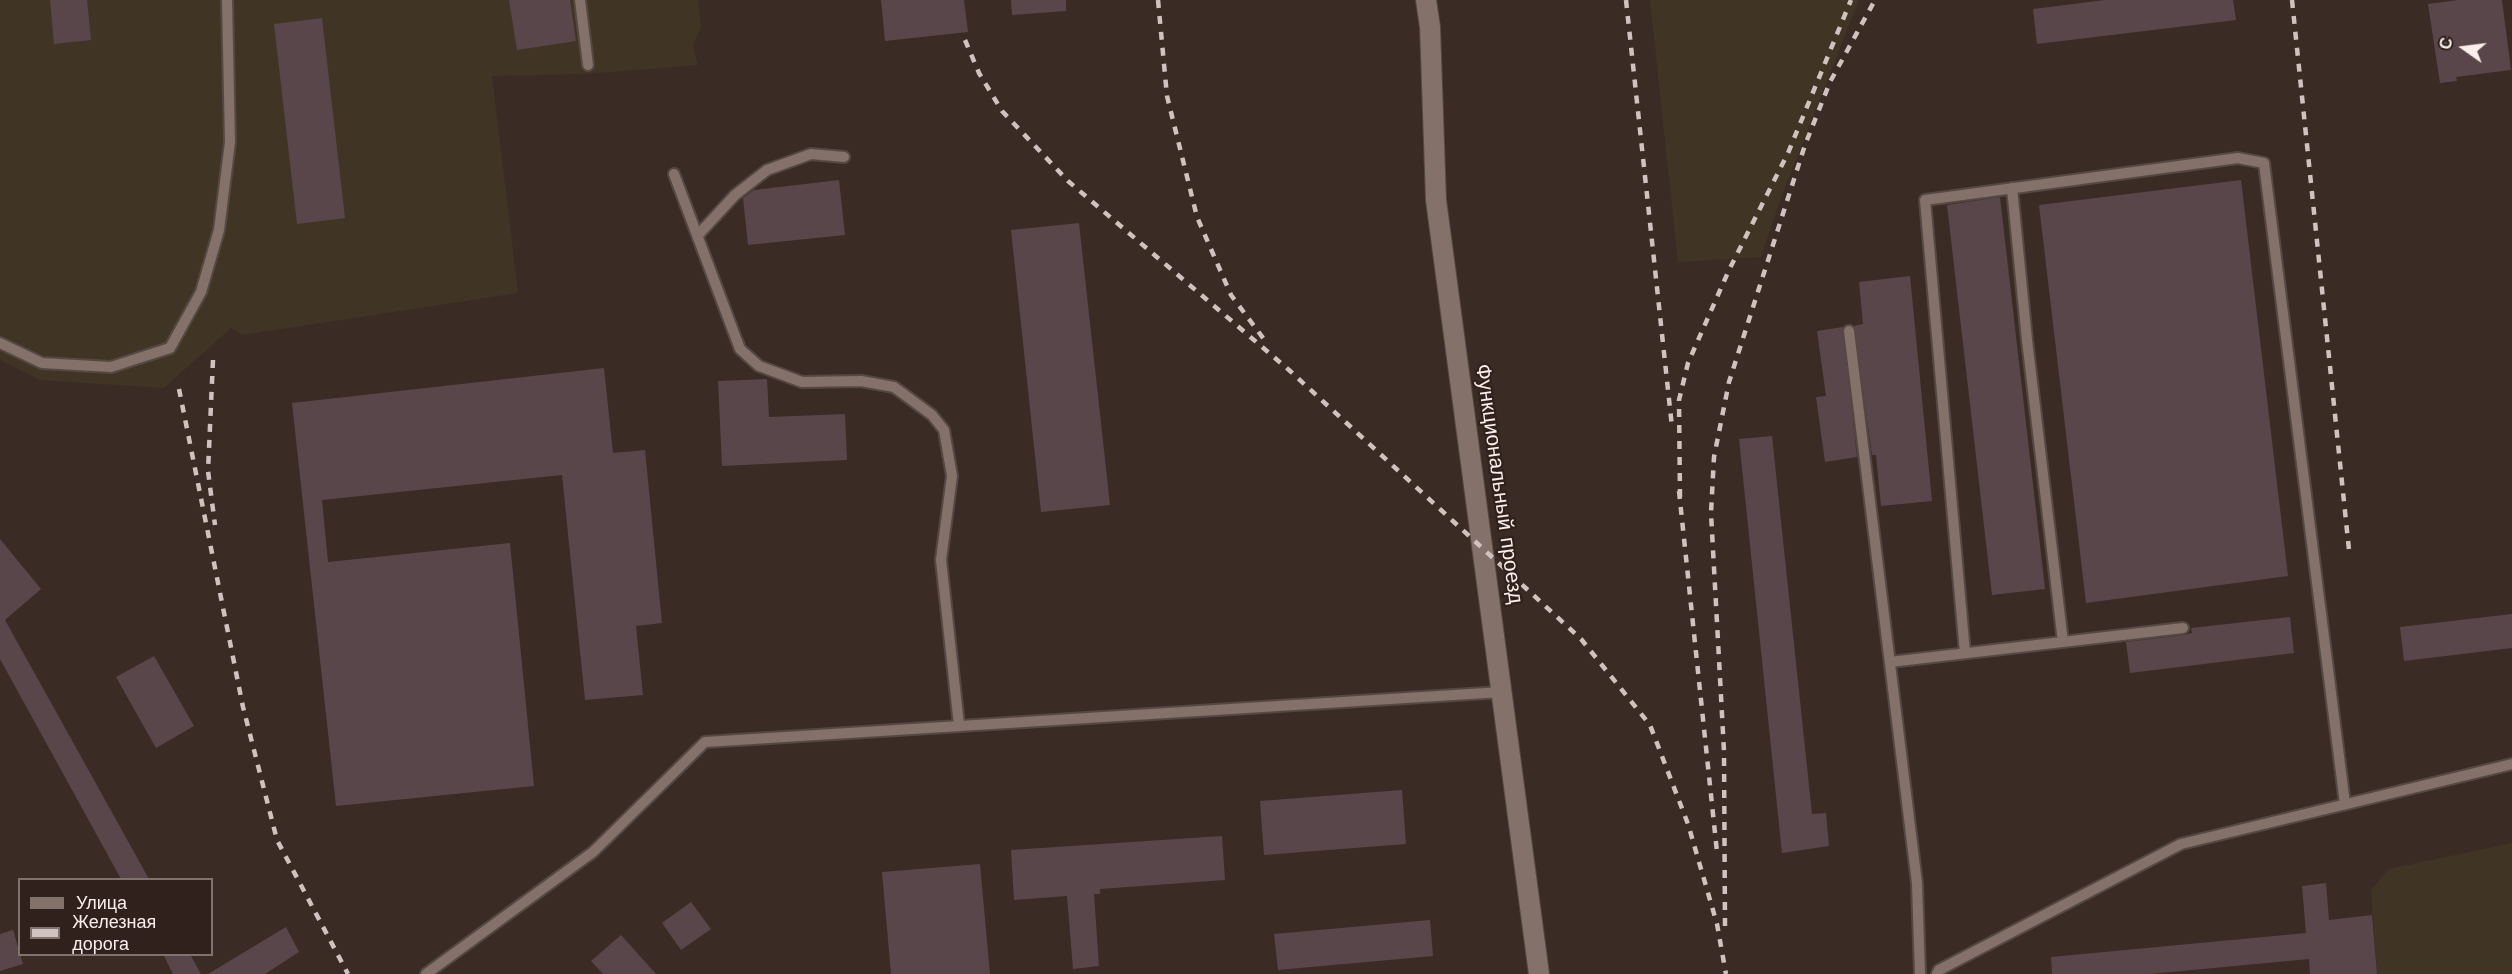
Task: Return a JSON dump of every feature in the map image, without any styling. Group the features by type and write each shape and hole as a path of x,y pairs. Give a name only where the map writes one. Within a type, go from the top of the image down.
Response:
{"street":[{"name":"Функциональный проезд","path":"1426,0 1430,27 1437,200 1539,974"}],"lane":[{"path":"0,343 42,363 111,367 170,348 201,292 219,230 230,142 227,0"},
{"path":"580,0 588,65"},
{"path":"698,235 735,195 767,170 812,154 844,157"},
{"path":"1965,653 1925,200 2238,158 2264,163 2344,804"},
{"path":"674,174 698,235 713,283 740,349 759,366 802,382 861,381 894,387 932,415 944,430 952,486 941,560 959,725"},
{"path":"2012,188 2027,340 2063,642"},
{"path":"1849,331 1917,883 1920,974"},
{"path":"1890,662 2182,628"},
{"path":"426,974 593,852 705,742 1502,692"},
{"path":"1937,974 1939,970 2181,844 2512,764"}],"shaded area":[{"path":"0,0 698,0 701,28 693,46 698,65 585,74 492,76 518,293 242,335 231,328 164,388 40,380 0,360"},
{"path":"1650,0 1859,0 1782,195 1761,257 1678,262"},
{"path":"2512,843 2512,974 2377,974 2371,890 2389,869"}],"building":[{"path":"50,0 87,0 91,40 54,44"},
{"path":"509,0 570,0 576,41 517,50"},
{"path":"881,0 964,0 968,32 885,41"},
{"path":"1011,0 1066,0 1066,11 1012,15"},
{"path":"2105,0 2233,0 2236,20 2037,44 2033,9"},
{"path":"2458,0 2502,0 2511,70 2456,77 2457,81 2440,83 2428,4"},
{"path":"322,18 345,218 297,224 274,24"},
{"path":"839,180 845,235 748,245 743,198 754,190"},
{"path":"2241,180 2288,576 2086,603 2039,205"},
{"path":"2000,197 2045,589 1992,595 1947,205"},
{"path":"1079,223 1110,505 1041,512 1011,230"},
{"path":"1910,276 1932,501 1881,506 1876,455 1872,455 1854,326 1863,324 1859,282"},
{"path":"1843,327 1857,457 1825,462 1816,397 1826,396 1817,331"},
{"path":"604,368 613,453 645,450 662,623 636,626 643,695 585,700 562,475 322,500 328,562 510,543 534,786 336,806 292,403"},
{"path":"767,379 769,417 845,414 847,460 722,466 718,381"},
{"path":"1772,436 1812,814 1826,813 1829,846 1782,853 1739,439"},
{"path":"0,539 41,589 5,620 148,878 120,878 0,659"},
{"path":"2512,614 2512,648 2404,661 2400,627"},
{"path":"2290,617 2294,653 2130,673 2126,642 2184,635 2192,633 2191,628"},
{"path":"154,656 194,726 156,748 116,677"},
{"path":"1402,790 1406,844 1264,855 1260,801"},
{"path":"1222,836 1225,880 1100,889 1100,894 1094,894 1099,966 1073,969 1067,896 1014,900 1011,850"},
{"path":"980,864 990,974 891,974 882,872"},
{"path":"2326,883 2329,920 2372,915 2377,974 2310,974 2309,959 2150,974 2052,974 2051,957 2306,933 2302,886"},
{"path":"691,902 711,929 681,950 662,923"},
{"path":"1430,920 1433,956 1278,970 1274,934"},
{"path":"286,927 299,952 265,974 208,974"},
{"path":"13,930 18,956 21,956 23,964 0,971 0,934"},
{"path":"621,935 656,974 603,974 591,961"},
{"path":"164,956 191,956 201,974 173,974"}],"railway":[{"path":"1158,0 1167,96 1197,217 1231,295 1266,342"},
{"path":"1626,0 1672,427"},
{"path":"1680,497 1679,400 1688,363 1729,270 1788,153 1851,0"},
{"path":"1725,926 1724,751 1711,513 1714,457 1729,382 1805,145 1830,82 1875,0"},
{"path":"2292,0 2349,550"},
{"path":"965,40 979,73 1002,111 1068,181 1289,370 1581,639 1650,725 1688,824 1717,924 1726,974"},
{"path":"213,360 208,471 215,525"},
{"path":"179,389 243,707 277,840 348,974"},
{"path":"1679,491 1717,852"}]}
